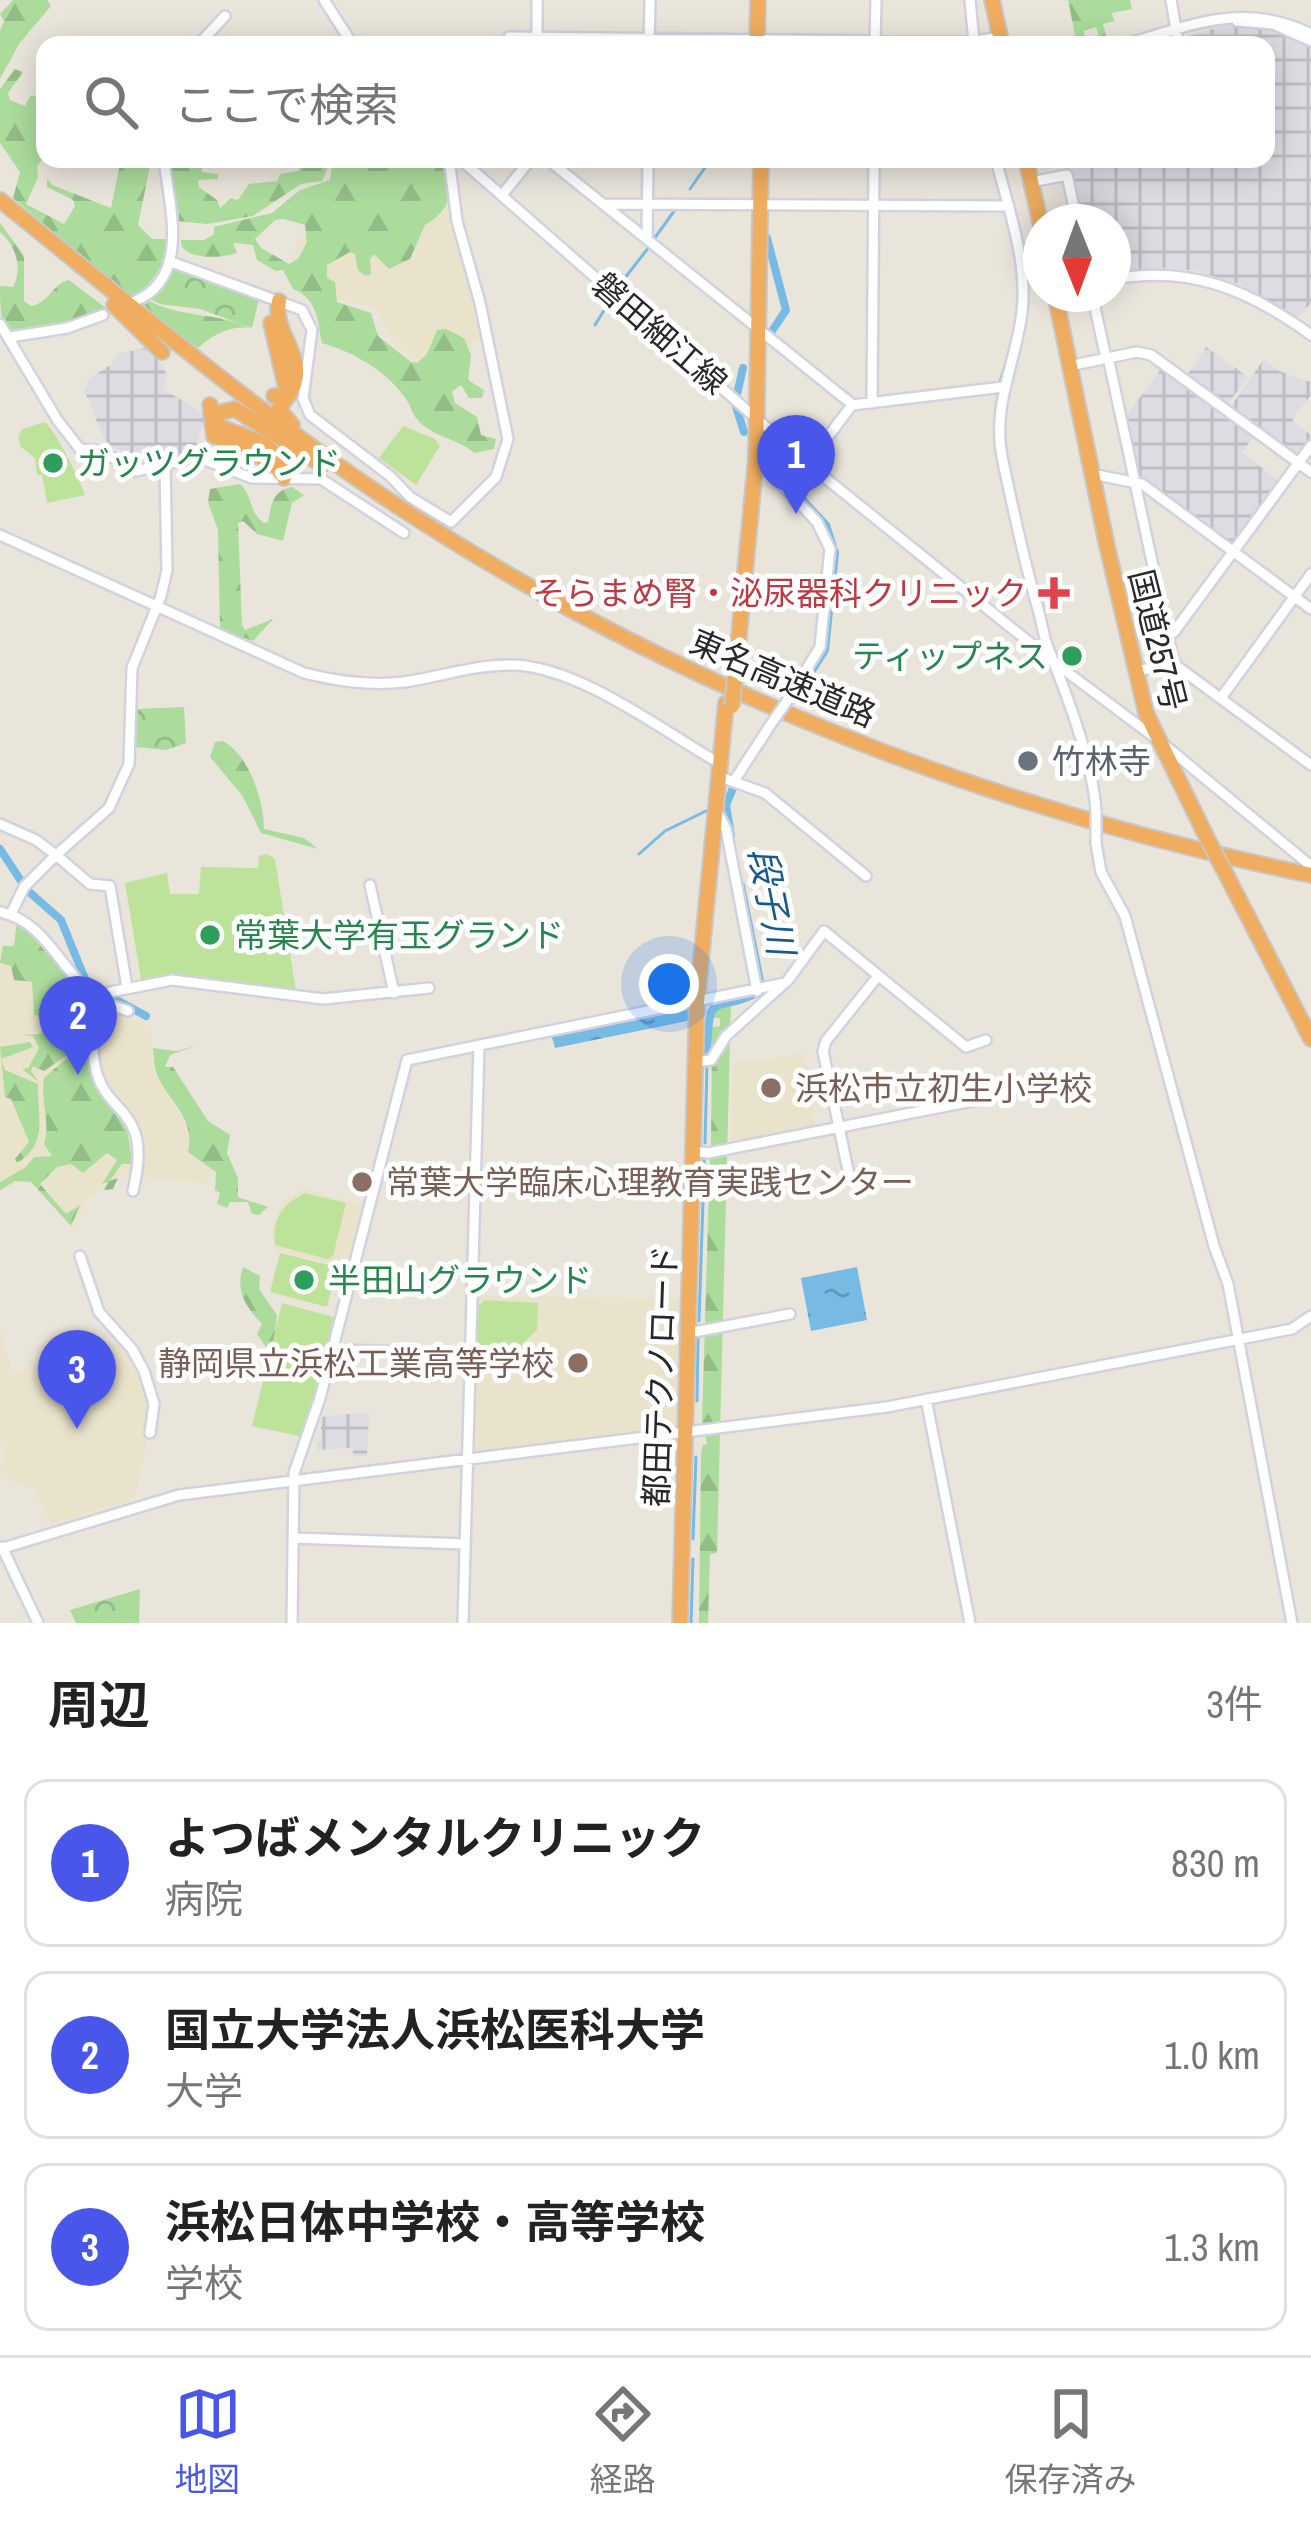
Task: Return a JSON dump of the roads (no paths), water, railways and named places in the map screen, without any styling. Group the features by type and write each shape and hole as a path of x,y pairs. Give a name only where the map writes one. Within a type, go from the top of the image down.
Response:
{"highway":[{"path":"760,36 761,0"},
{"path":"992,0 1000,36"},
{"path":"754,416 759,168"},
{"path":"1028,168 1036,204"},
{"name":"東名高速道路","path":"0,204 178,356 404,518 581,621 696,679 928,775 1160,847 1310,872"},
{"path":"98,285 162,352"},
{"path":"98,285 202,354"},
{"path":"274,396 284,395 286,388 271,323 276,300"},
{"path":"276,300 276,320 297,360 293,386 280,405 280,415 344,474"},
{"name":"国道257号","path":"1058,312 1136,671 1156,738 1311,1039"},
{"path":"210,405 214,436 275,464 282,478"},
{"path":"282,478 282,462 274,450 220,427 215,422 218,412 235,410 344,474"},
{"name":"都田テクノロード","path":"688,1432 696,1151 705,1061 700,1002 728,776 729,704 756,458 754,416"},
{"name":"都田テクノロード","path":"732,676 754,416"},
{"name":"都田テクノロード","path":"683,1623 700,1002 719,815 728,776"}],"street":[{"path":"325,0 347,36"},
{"path":"537,0 537,36"},
{"path":"649,36 650,0"},
{"path":"875,36 876,0"},
{"path":"970,0 973,36"},
{"path":"1171,0 1175,33"},
{"path":"1167,36 1211,19 1253,14 1274,17 1311,38"},
{"path":"206,36 225,16"},
{"path":"1162,36 1175,33"},
{"path":"133,302 154,290 169,261 174,231 165,168"},
{"path":"169,261 298,307 312,330 303,398 308,413 410,497 452,522 496,477 506,454 508,432 457,221 450,168"},
{"name":"磐田細江線","path":"470,168 808,463 1055,663 1156,738 1310,872"},
{"path":"502,195 524,168"},
{"path":"558,168 853,405 1003,387"},
{"path":"647,239 648,168"},
{"path":"872,403 874,168"},
{"path":"999,168 1021,269 1022,310 1003,387 1001,445 1012,514 1096,812 1101,872 1125,916 1228,1284 1292,1623"},
{"path":"1031,182 1067,175 1073,204"},
{"path":"603,204 1010,206"},
{"path":"1131,278 1173,274 1221,284 1269,305 1311,335"},
{"path":"1096,312 1174,664 1311,764"},
{"path":"10,337 67,328 103,315"},
{"path":"0,324 77,447 100,451 133,471 197,457 246,476 331,482 404,533"},
{"path":"1069,366 1137,352 1151,355 1311,472"},
{"path":"808,463 853,405"},
{"path":"1174,632 1311,446"},
{"path":"728,776 771,724 820,647 830,549 817,522 756,458"},
{"path":"165,465 166,570 132,668 132,750 124,781 103,815 56,855 5,913 34,928 93,996 190,980 323,999 429,988"},
{"path":"1092,474 1134,480 1311,609"},
{"path":"0,538 290,668 344,682 392,683 510,665 554,672 776,801 866,876"},
{"path":"1221,698 1311,574"},
{"path":"156,609 274,667 331,685 387,688 487,672 530,672 563,681 641,724"},
{"path":"1136,671 1174,664"},
{"path":"719,815 726,829 759,991 753,1012"},
{"path":"0,824 36,840 90,884 110,886 127,987"},
{"path":"370,885 394,993"},
{"path":"705,1061 785,983 824,931 966,1047 986,1040"},
{"path":"849,1175 824,1044 878,976"},
{"path":"292,1623 293,1479 332,1350 406,1062 785,983"},
{"path":"107,996 128,1011"},
{"path":"107,996 95,1026 95,1064 104,1089 136,1134 133,1191"},
{"path":"463,1623 479,1046"},
{"path":"696,1151 708,1153 998,1096"},
{"path":"80,1256 103,1318 132,1349 143,1371 154,1404 150,1433"},
{"path":"694,1332 790,1314"},
{"path":"38,1623 1,1547 170,1497 926,1400 1292,1329 1311,1316"},
{"path":"332,1350 471,1353"},
{"path":"926,1400 970,1623"},
{"path":"293,1538 465,1544"}],"water":[{"path":"687,1007 692,1013 687,1021 555,1048 551,1034"},
{"path":"857,1267 867,1320 811,1331 801,1278"}],"waterway":[{"path":"690,189 705,168"},
{"path":"654,239 677,207"},
{"name":"段子川","path":"767,238 786,310 772,331"},
{"path":"617,288 649,247"},
{"path":"595,325 613,296"},
{"path":"1000,382 1011,345"},
{"name":"段子川","path":"743,368 735,403 744,432"},
{"name":"段子川","path":"762,457 826,525 835,553 825,650 793,700"},
{"name":"段子川","path":"731,836 726,805 736,781"},
{"path":"639,854 665,831 708,810"},
{"path":"0,849 27,890 61,920 85,979 100,989"},
{"name":"段子川","path":"707,1058 712,1011 762,991 741,886"},
{"path":"113,998 146,1016"},
{"path":"705,1143 707,1064"},
{"path":"704,1157 704,1190"},
{"path":"699,1321 703,1201"},
{"path":"697,1401 698,1338"},
{"path":"693,1539 696,1457"},
{"path":"691,1623 693,1559"}],"place":[{"name":"ガッツグラウンド","path":"53,463"},
{"name":"よつばメンタルクリニック","path":"796,514"},
{"name":"そらまめ腎・泌尿器科クリニック","path":"1054,593"},
{"name":"ティップネス","path":"1072,656"},
{"name":"竹林寺","path":"1028,761"},
{"name":"常葉大学有玉グランド","path":"210,935"},
{"name":"国立大学法人浜松医科大学","path":"78,1075"},
{"name":"浜松市立初生小学校","path":"771,1088"},
{"name":"常葉大学臨床心理教育実践センター","path":"362,1182"},
{"name":"半田山グラウンド","path":"304,1280"},
{"name":"静岡県立浜松工業高等学校","path":"578,1363"},
{"name":"浜松日体中学校・高等学校","path":"77,1429"}]}
